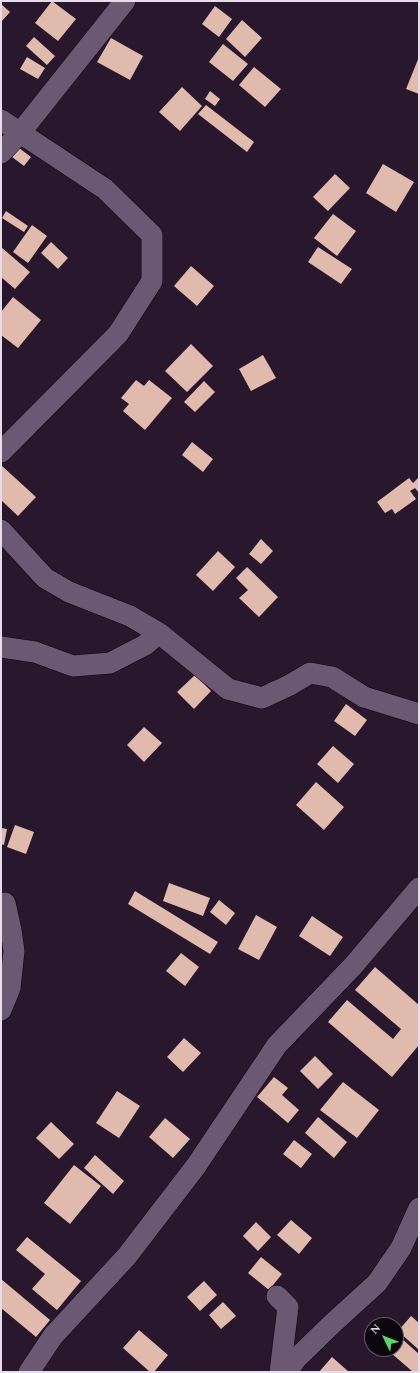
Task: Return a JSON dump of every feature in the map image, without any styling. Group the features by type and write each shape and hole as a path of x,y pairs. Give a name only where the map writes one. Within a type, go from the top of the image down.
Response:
{"street":[{"path":"1,153 20,133 125,1"},
{"path":"1,120 105,189 152,235 152,280 118,334 1,452"},
{"path":"1,530 45,578 69,592 130,616 159,633 228,689 262,698 290,685 310,673 332,677 364,698 419,714"},
{"path":"1,648 35,652 73,666 110,663 145,645 159,633"},
{"path":"29,1372 53,1336 127,1256 191,1172 254,1081 277,1044 353,966 419,888"},
{"path":"1,1010 10,988 14,951 5,903"},
{"path":"287,1372 296,1359 377,1283 401,1248 419,1208"},
{"path":"278,1296 288,1307 280,1372"}],"building":[{"path":"52,1 76,19 58,41 35,23"},
{"path":"1,4 10,12 1,22"},
{"path":"215,6 232,19 219,37 202,24"},
{"path":"242,20 262,38 245,57 226,39"},
{"path":"34,37 55,56 47,65 26,46"},
{"path":"111,38 143,56 130,80 97,62"},
{"path":"223,44 248,64 233,81 209,62"},
{"path":"27,57 45,68 38,79 20,69"},
{"path":"419,57 419,94 406,89"},
{"path":"254,67 281,89 265,107 239,85"},
{"path":"182,87 202,106 180,131 159,112"},
{"path":"210,91 220,99 215,106 205,99"},
{"path":"206,105 254,142 247,152 198,114"},
{"path":"19,148 31,157 24,166 12,157"},
{"path":"383,164 414,182 396,212 366,193"},
{"path":"335,174 350,188 328,211 313,197"},
{"path":"6,211 28,226 24,232 2,218"},
{"path":"333,214 356,231 337,256 314,238"},
{"path":"32,225 47,236 28,263 13,252"},
{"path":"51,242 68,258 58,269 41,253"},
{"path":"1,247 30,272 15,289 1,277"},
{"path":"318,247 352,269 341,284 308,262"},
{"path":"191,266 214,286 197,306 174,286"},
{"path":"13,297 41,320 18,348 1,335 1,312"},
{"path":"191,344 213,366 187,392 165,371"},
{"path":"263,355 276,378 251,391 239,369"},
{"path":"136,380 144,386 149,380 172,398 145,430 123,411 129,404 121,398"},
{"path":"204,381 215,392 195,412 184,402"},
{"path":"192,442 213,459 203,472 182,455"},
{"path":"1,466 36,497 18,516 1,500"},
{"path":"419,477 419,493 415,488 410,491 416,499 395,514 392,509 385,513 377,502 409,478 413,483"},
{"path":"261,539 273,551 261,564 249,554"},
{"path":"218,551 235,567 213,591 196,575"},
{"path":"247,567 278,597 259,617 239,598 248,590 236,578"},
{"path":"195,675 211,691 194,709 177,692"},
{"path":"346,704 367,720 355,736 334,721"},
{"path":"144,727 162,743 144,762 127,745"},
{"path":"333,746 354,764 338,783 317,764"},
{"path":"316,782 344,807 324,830 296,805"},
{"path":"15,825 34,832 26,854 7,847"},
{"path":"1,828 7,829 4,845 1,844"},
{"path":"169,883 210,898 203,916 163,901"},
{"path":"135,891 218,942 210,954 128,904"},
{"path":"219,900 235,913 226,925 210,912"},
{"path":"256,915 277,927 259,960 238,949"},
{"path":"312,916 343,937 330,956 299,936"},
{"path":"181,953 199,967 185,986 166,971"},
{"path":"375,967 419,1005 419,1045 392,1077 328,1022 347,1000 393,1039 401,1029 355,990"},
{"path":"184,1038 201,1053 183,1072 167,1057"},
{"path":"315,1056 333,1074 318,1089 300,1071"},
{"path":"274,1077 288,1088 282,1095 299,1110 288,1123 257,1097"},
{"path":"343,1082 379,1110 357,1138 320,1110"},
{"path":"117,1091 140,1106 119,1138 96,1123"},
{"path":"318,1117 347,1142 334,1158 305,1133"},
{"path":"165,1118 190,1139 173,1158 149,1137"},
{"path":"51,1122 74,1144 59,1159 36,1138"},
{"path":"294,1140 312,1154 301,1168 283,1154"},
{"path":"95,1155 124,1181 113,1194 84,1168"},
{"path":"74,1165 101,1186 70,1224 44,1203"},
{"path":"291,1220 312,1238 299,1254 277,1235"},
{"path":"256,1222 271,1237 258,1251 243,1236"},
{"path":"27,1237 81,1281 57,1310 32,1289 45,1274 16,1250"},
{"path":"261,1257 282,1274 269,1290 248,1273"},
{"path":"1,1279 50,1320 36,1337 1,1308"},
{"path":"204,1281 217,1295 200,1311 187,1297"},
{"path":"223,1302 236,1316 221,1329 209,1315"},
{"path":"411,1316 419,1323 419,1350 404,1336 404,1324"},
{"path":"139,1330 168,1355 154,1372 150,1372 123,1348"},
{"path":"404,1341 419,1354 419,1372 413,1372 396,1357 404,1357"},
{"path":"332,1357 349,1372 319,1372"}]}
